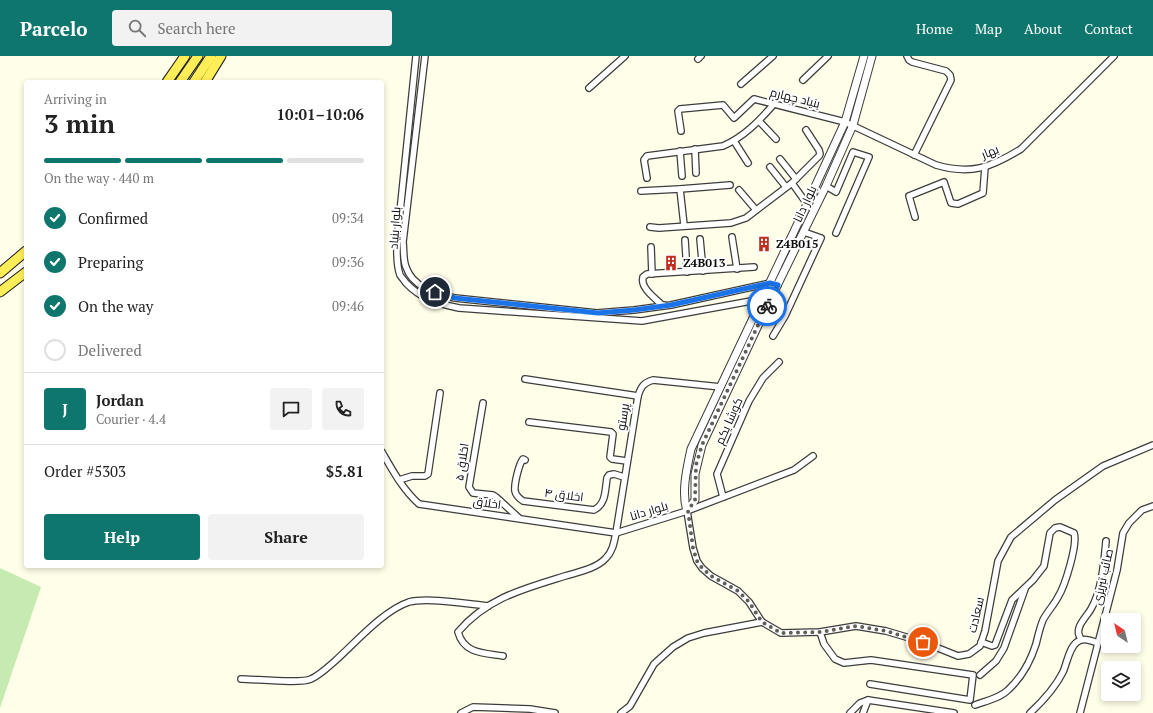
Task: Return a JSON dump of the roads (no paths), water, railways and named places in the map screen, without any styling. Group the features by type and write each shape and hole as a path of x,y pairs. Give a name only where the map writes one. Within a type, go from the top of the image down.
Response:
{"main road":[{"path":"168,80 185,56"},
{"path":"181,80 198,56"},
{"path":"195,80 211,56"},
{"path":"206,80 221,56"},
{"path":"0,273 24,253"},
{"path":"0,292 24,274"}],"street":[{"name":"بلوار بنیاد","path":"416,56 397,241 397,261 401,277 410,287 423,297 439,304 459,308 642,321 762,299 770,300"},
{"name":"بلوار بنیاد","path":"425,56 403,242 406,267 415,283 435,292 455,298 598,313 671,305 770,283 778,285"},
{"path":"589,88 625,56"},
{"path":"741,84 773,56"},
{"path":"803,80 828,56"},
{"name":"بلوار دانا","path":"688,511 685,504 686,471 691,449 845,122 864,56"},
{"name":"بلوار دانا","path":"616,533 688,511 695,500 696,469 702,445 770,300 826,186 853,125 872,56"},
{"path":"907,56 912,62 946,71 950,74 951,80 914,155"},
{"name":"بهار","path":"845,122 936,165 951,169 966,170 985,167 1003,160 1020,149 1114,56"},
{"name":"بنیاد چهارم","path":"681,131 678,111 682,108 723,105 734,118 754,99 845,122"},
{"path":"647,178 644,160 647,156 723,146 734,141 759,121 774,104"},
{"path":"759,121 776,139"},
{"path":"650,227 659,228 684,225 730,223 746,218 794,181 820,154 806,130"},
{"path":"734,141 748,164"},
{"path":"695,149 696,173"},
{"path":"680,151 682,176"},
{"path":"826,186 836,192 853,152 869,157 836,233"},
{"path":"780,159 807,204"},
{"path":"770,167 786,187"},
{"path":"915,217 910,196 944,182 951,202 958,204 983,193 985,167"},
{"path":"641,192 730,186"},
{"path":"680,189 684,225"},
{"path":"740,190 756,210"},
{"path":"773,336 788,309 821,238 804,232"},
{"path":"732,237 737,269"},
{"path":"700,239 703,271"},
{"path":"686,240 687,272"},
{"path":"651,247 652,274"},
{"path":"671,305 662,305 644,288 642,282 643,277 647,274 754,267"},
{"name":"کوشا یکم","path":"723,497 717,474 749,401 763,378 780,362"},
{"path":"525,379 638,396"},
{"name":"پرستو","path":"503,656 471,650 460,641 458,632 466,623 502,597 592,568 601,563 611,552 616,533 624,477 638,396 641,387 646,382 653,380 721,387"},
{"path":"399,480 412,476 425,476 428,474 440,392"},
{"name":"اخلاق ۵","path":"482,403 469,488 473,492 493,495 520,518"},
{"path":"529,422 611,432 613,434 610,457 613,459 627,461"},
{"name":"سعادت","path":"688,511 693,548 697,561 702,568 711,576 738,591 749,602 762,622 781,633 820,632 856,626 893,633 923,642 958,656 969,654 980,646 985,631 998,561 1011,538 1055,500 1103,466 1153,445"},
{"name":"اخلاق","path":"384,455 399,480 419,504 616,533"},
{"path":"688,511 794,470 813,456"},
{"name":"اخلاق ۴","path":"525,460 523,459 520,462 515,484 515,493 519,499 523,501 594,510 600,507 603,503 607,478 609,475 614,474 624,477"},
{"name":"صائب تبریزی","path":"1080,713 1117,570 1123,533 1129,523 1142,510 1153,506"},
{"path":"975,705 994,699 1007,691 1018,678 1032,655 1043,621 1059,597 1065,582 1074,546 1074,533 1060,527 1056,528 1050,533 1044,566 1026,587 1012,600 995,645 992,646 981,642"},
{"path":"1081,639 1079,633 1083,619 1091,609 1102,580 1106,541"},
{"path":"980,676 996,661 1004,648 1026,587"},
{"path":"241,679 295,681 310,680 323,672 380,619 409,602 423,600 488,606"},
{"path":"621,713 630,706 654,664 673,647 688,638 704,633 762,622"},
{"path":"820,632 824,644 835,659 844,663 871,660 973,675 970,700 870,684"},
{"path":"1030,713 1053,687 1076,642 1081,639 1098,643"},
{"path":"863,713 868,700"},
{"path":"850,713 860,703 868,700 954,713"},
{"path":"461,713 473,707 530,709 555,713"}],"place":[{"name":"Z4B015","path":"764,244"},
{"name":"Z4B013","path":"671,263"}]}
